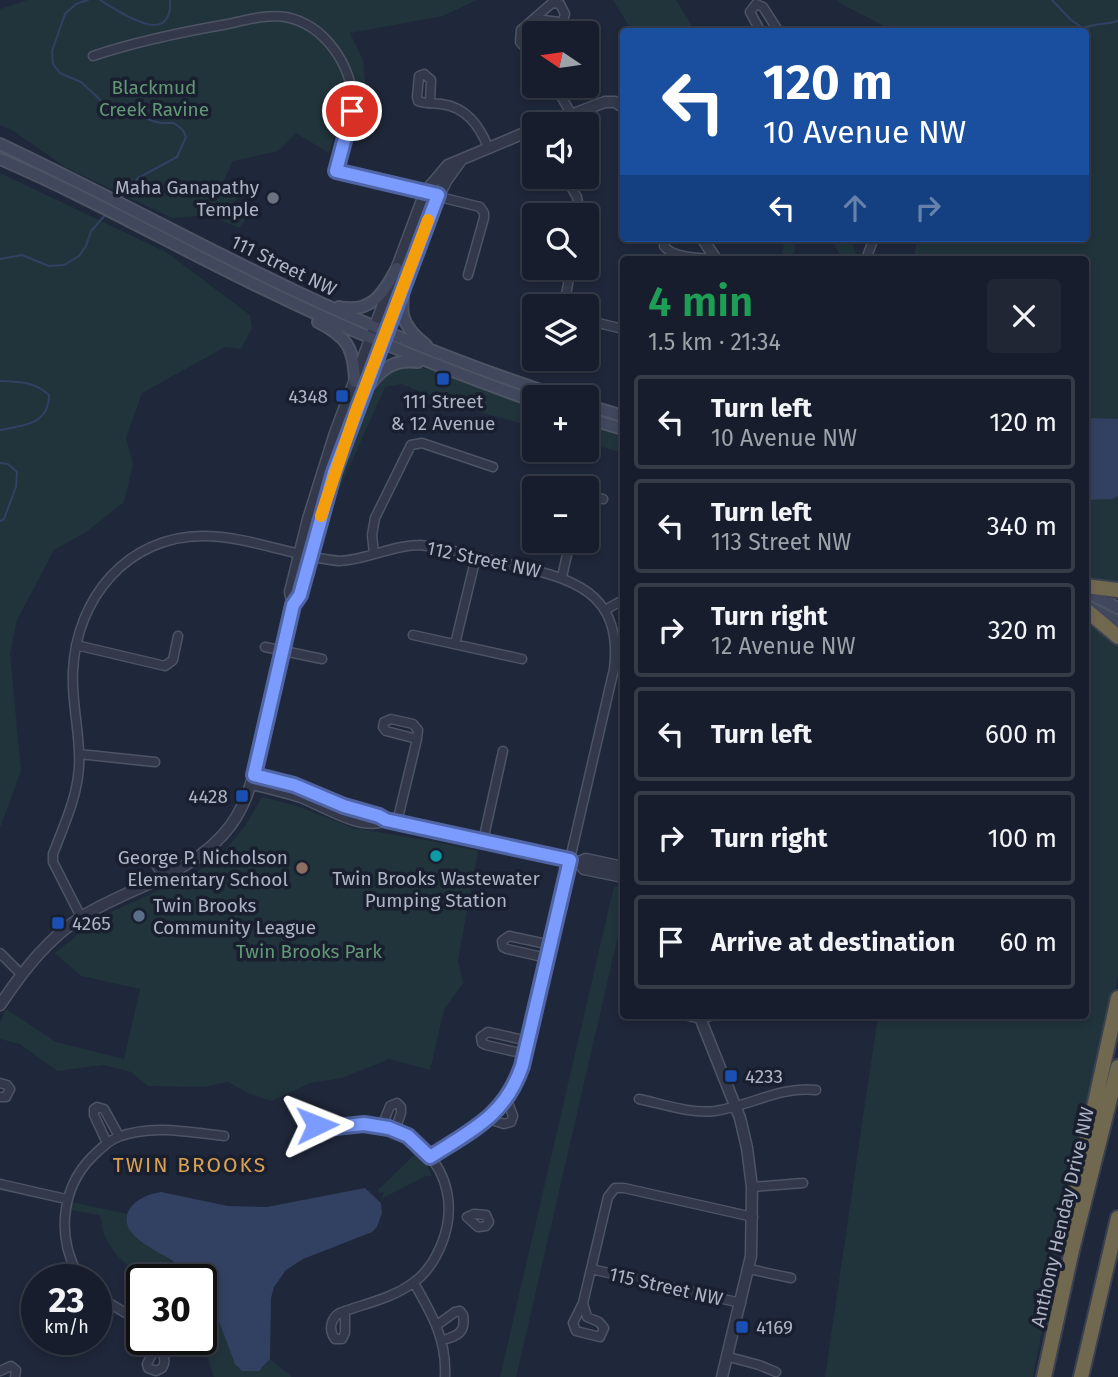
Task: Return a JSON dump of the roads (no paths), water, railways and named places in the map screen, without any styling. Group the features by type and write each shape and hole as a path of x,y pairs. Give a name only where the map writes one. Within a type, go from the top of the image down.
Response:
{"highway":[{"path":"1089,589 1118,590"},
{"path":"1089,611 1118,637"},
{"path":"1072,1250 1069,1221 1118,998"},
{"name":"Anthony Henday Drive NW","path":"1044,1377 1072,1250 1118,1067"},
{"path":"1080,1377 1118,1218"},
{"path":"1091,1327 1118,1242"}],"main road":[{"name":"111 Street NW","path":"0,144 323,304 437,353 528,385"},
{"name":"111 Street NW","path":"0,159 268,292 376,342 522,397"},
{"path":"323,304 347,309 369,305 381,296 397,268"},
{"path":"406,279 401,303 405,323 414,335 437,353"},
{"path":"268,292 288,307 328,327 344,340 353,356 355,382"},
{"path":"364,393 380,371 396,363 411,361 434,365"},
{"path":"599,409 620,415"},
{"path":"599,422 620,428"},
{"path":"1089,591 1118,608"},
{"path":"1089,609 1118,622"}],"street":[{"path":"759,28 750,12 756,4 763,7 776,28"},
{"path":"93,56 161,36 263,17 286,17 301,23 328,41 340,59 350,83 352,111 336,171 482,208 484,218 468,275"},
{"path":"522,29 519,39 522,46"},
{"path":"580,112 608,101 620,105"},
{"path":"430,103 449,106 465,113 478,126 488,147"},
{"path":"381,330 397,268 432,194 461,160 522,134"},
{"path":"305,555 321,474 355,382 406,279 432,194"},
{"path":"665,242 664,246 669,251 692,256"},
{"path":"599,323 620,328"},
{"path":"0,1005 21,974 49,942 81,917 197,857 221,837 239,813 253,779 293,605 290,592 364,393 376,342"},
{"path":"374,554 372,535 375,518 407,451 413,444 422,443 493,467"},
{"path":"599,498 603,499"},
{"name":"112 Street NW","path":"81,917 53,862 53,854 75,794 79,754 73,681 76,645 87,608 106,580 132,557 162,543 211,536 345,561 415,545 476,556 562,577 583,589 605,610"},
{"path":"562,577 567,553"},
{"path":"456,645 476,556"},
{"path":"430,1157 489,1119 506,1100 519,1075 574,861 614,669 615,642 605,610 620,602"},
{"path":"414,635 522,659"},
{"path":"76,645 165,666 173,660 178,636"},
{"path":"265,647 321,659"},
{"path":"397,822 416,738"},
{"path":"483,841 503,751"},
{"path":"79,754 155,762"},
{"path":"253,779 294,785 386,820 574,861 586,859 620,866"},
{"path":"151,857 163,876"},
{"path":"574,861 584,869 620,876"},
{"path":"547,958 507,950 502,941 509,936 551,945"},
{"path":"0,953 21,974"},
{"path":"701,1019 736,1107 747,1148 752,1187 749,1269 722,1377"},
{"path":"525,1054 486,1045 482,1043 481,1037 488,1032 528,1041"},
{"path":"0,1083 10,1089 6,1097 0,1097"},
{"path":"639,1099 697,1111 736,1107 782,1091 803,1088 816,1090"},
{"path":"489,1119 507,1124 511,1122 513,1116 506,1100"},
{"path":"382,1126 390,1106 397,1103 401,1110 395,1130"},
{"path":"107,1143 94,1115 96,1108 103,1108 119,1136"},
{"path":"335,1127 356,1124 382,1126 414,1141 430,1157 444,1181 449,1216 438,1254 414,1283 345,1311"},
{"path":"73,1264 66,1242 66,1199 84,1167 107,1143 119,1136 162,1130 224,1136"},
{"path":"752,1187 803,1183"},
{"path":"0,1184 66,1199"},
{"path":"583,1303 587,1317 604,1328 600,1336 581,1333 573,1327 583,1303 608,1197 613,1189 624,1188 753,1217"},
{"path":"449,1216 467,1217"},
{"name":"115 Street NW","path":"591,1269 741,1303"},
{"path":"749,1269 791,1278"},
{"path":"414,1283 443,1340 446,1377"},
{"path":"437,1325 455,1312 460,1311 464,1315 458,1336 443,1340"},
{"path":"729,1357 759,1364 776,1373"},
{"path":"0,1371 10,1366 16,1370 15,1377"}],"water":[{"path":"1089,418 1118,419 1118,496 1112,499 1089,500"},
{"path":"365,1188 381,1203 382,1213 372,1232 303,1259 286,1270 274,1287 271,1298 270,1359 259,1371 242,1371 235,1364 217,1316 217,1264 176,1264 133,1235 127,1219 129,1210 135,1203 161,1192 228,1206 267,1207"}],"waterway":[{"path":"88,0 76,4 65,14 52,51 53,64 60,73 81,82 108,107 160,123 174,123 183,130 186,137 177,157 138,178 120,199"},
{"path":"100,0 131,18 154,25 163,23 169,15 170,0"},
{"path":"1052,0 1071,20 1083,28 1118,21"},
{"path":"0,259 22,255 49,266 64,265 79,256 91,231 107,213"},
{"path":"0,381 32,385 49,395 48,405 40,418 26,425 0,430"},
{"path":"0,463 8,464 17,472 16,487 4,519 0,521"}],"place":[{"name":"Maha Ganapathy Temple","path":"273,198"},
{"name":"111 Street & 12 Avenue","path":"443,379"},
{"name":"4348","path":"342,396"},
{"name":"4428","path":"242,796"},
{"name":"Twin Brooks Wastewater Pumping Station","path":"436,856"},
{"name":"George P. Nicholson Elementary School","path":"302,868"},
{"name":"Twin Brooks Community League","path":"139,916"},
{"name":"4265","path":"58,923"},
{"name":"4233","path":"731,1076"},
{"name":"4169","path":"742,1327"}],"district":[{"name":"TWIN BROOKS","path":"190,1165"}],"park label":[{"name":"Blackmud Creek Ravine","path":"154,98"},
{"name":"Twin Brooks Park","path":"309,951"}]}
